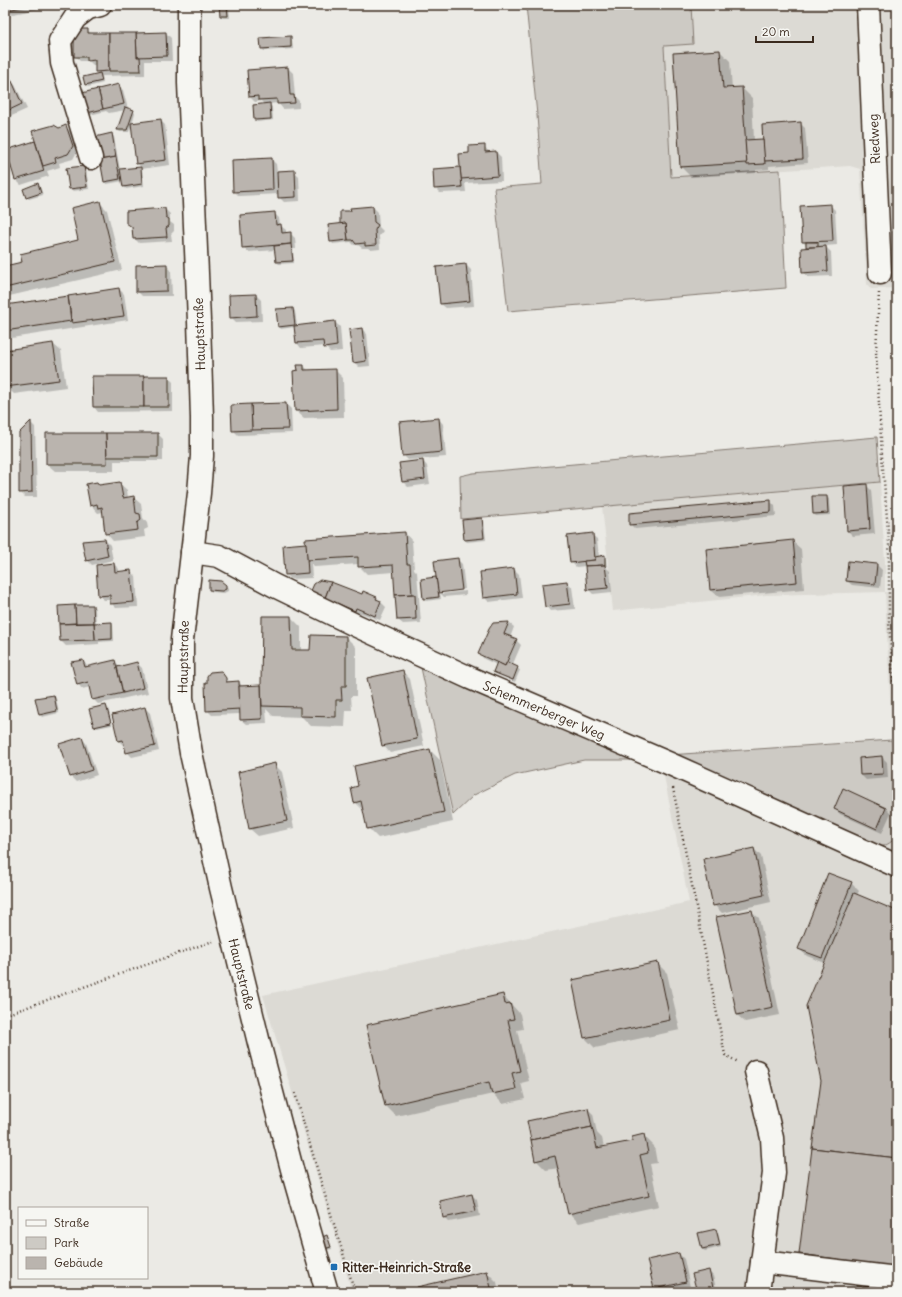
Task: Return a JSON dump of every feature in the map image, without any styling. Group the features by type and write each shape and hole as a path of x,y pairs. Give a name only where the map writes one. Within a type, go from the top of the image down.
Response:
{"street":[{"path":"91,158 62,63 60,41 75,18 88,8 100,5"},
{"name":"Hauptstraße","path":"188,5 189,83 202,418 202,456 182,640 182,698 191,753 232,934 291,1165 327,1292"},
{"name":"Riedweg","path":"868,5 880,273"},
{"name":"Schemmerberger Weg","path":"192,552 219,556 275,586 356,626 463,675 668,763 897,866"},
{"path":"756,1071 772,1138 774,1173 758,1292"},
{"path":"762,1262 897,1278"}],"path":[{"path":"880,273 876,351 889,543 889,622 897,738"},
{"path":"668,763 725,1055 756,1071"},
{"path":"5,1015 232,934"}],"shaded area":[{"path":"691,5 897,5 897,288 871,289 867,284 860,169 850,166 671,177 664,46 693,44"},
{"path":"880,482 885,563 885,592 766,595 613,611 602,506"},
{"path":"885,592 897,592 897,1292 352,1292 263,995 689,902 663,771 668,755 892,740"}],"green space":[{"path":"526,5 691,5 693,44 664,46 671,177 780,170 786,288 508,311 494,188 542,184"},
{"path":"877,437 880,482 461,519 460,476 473,473"},
{"path":"420,663 635,760 584,760 515,775 474,795 453,815"},
{"path":"892,740 897,807 896,832 894,839 890,843 873,849 668,755"}],"building":[{"path":"6,5 33,5 7,10"},
{"path":"219,5 227,5 228,16 220,16"},
{"path":"74,29 88,29 88,33 109,33 109,71 95,72 95,60 87,61 87,57 74,57"},
{"path":"166,32 167,56 137,57 136,33"},
{"path":"109,33 136,33 137,57 140,57 141,71 109,71"},
{"path":"291,36 291,47 261,49 260,38"},
{"path":"720,50 723,88 742,87 747,163 680,167 673,53"},
{"path":"288,67 290,95 294,95 295,103 277,104 277,99 258,100 258,96 249,97 247,70"},
{"path":"100,73 102,81 85,85 83,77"},
{"path":"11,79 22,104 5,112 5,82"},
{"path":"119,84 124,104 103,109 98,89"},
{"path":"98,89 103,109 87,113 82,93"},
{"path":"270,103 271,119 254,120 253,105"},
{"path":"125,107 134,110 127,130 117,130"},
{"path":"161,119 166,160 136,164 131,123"},
{"path":"801,122 803,159 764,161 762,125"},
{"path":"54,125 59,128 66,125 73,146 68,154 55,158 56,162 43,166 32,131"},
{"path":"112,133 116,157 100,160 95,137"},
{"path":"763,139 765,164 747,165 745,140"},
{"path":"35,141 44,171 15,180 6,150"},
{"path":"485,145 485,152 496,151 498,176 461,179 459,154 469,153 469,146"},
{"path":"116,157 120,179 104,182 100,160"},
{"path":"272,158 273,190 233,192 232,160"},
{"path":"84,166 87,187 69,189 66,168"},
{"path":"141,167 142,184 123,187 120,169"},
{"path":"460,167 462,187 434,189 433,169"},
{"path":"295,170 296,197 278,198 277,171"},
{"path":"38,183 41,193 26,198 23,189"},
{"path":"100,201 115,262 5,288 5,266 22,262 20,254 78,240 71,208"},
{"path":"831,204 833,241 802,242 800,206"},
{"path":"373,206 374,222 378,225 375,230 376,245 365,246 365,243 356,244 353,240 348,240 346,223 340,224 340,211 351,211 350,208"},
{"path":"165,208 166,217 169,219 169,226 166,228 167,237 133,239 132,227 126,223 126,211"},
{"path":"275,212 276,225 281,224 282,233 291,232 291,244 242,248 240,215"},
{"path":"346,223 348,240 330,242 328,225"},
{"path":"806,242 818,242 818,247 806,247"},
{"path":"291,244 293,261 276,262 274,246"},
{"path":"826,246 828,271 802,273 801,248"},
{"path":"167,264 167,291 136,292 136,265"},
{"path":"466,264 470,301 440,304 436,267"},
{"path":"119,288 124,316 72,323 68,296"},
{"path":"256,294 257,316 230,318 229,295"},
{"path":"68,296 71,321 5,331 5,305"},
{"path":"293,308 295,325 278,327 276,309"},
{"path":"335,321 337,346 324,348 323,341 296,343 294,326"},
{"path":"362,328 366,361 353,363 349,330"},
{"path":"53,343 59,380 5,387 5,350"},
{"path":"297,365 304,365 304,370 336,369 337,409 295,411 293,371 298,370"},
{"path":"92,376 144,376 144,407 93,407"},
{"path":"144,376 169,376 169,407 144,407"},
{"path":"286,403 288,429 252,430 251,404"},
{"path":"251,404 252,430 232,431 231,405"},
{"path":"439,418 442,452 402,456 399,422"},
{"path":"31,421 32,492 19,493 19,433"},
{"path":"46,433 106,433 107,464 46,464"},
{"path":"106,433 158,433 158,457 107,457"},
{"path":"423,460 425,479 402,482 399,463"},
{"path":"97,482 99,485 120,482 123,498 134,496 136,513 140,514 141,520 137,523 138,530 105,534 102,507 98,508 97,504 90,506 86,484"},
{"path":"867,484 870,529 847,531 844,486"},
{"path":"812,496 827,496 828,513 813,514"},
{"path":"771,500 771,512 629,525 629,513"},
{"path":"482,518 484,538 464,540 462,520"},
{"path":"405,532 407,564 410,564 412,594 395,595 393,565 358,567 358,557 307,560 305,539"},
{"path":"593,533 595,560 570,563 567,536"},
{"path":"105,539 108,556 86,561 82,541"},
{"path":"793,540 797,582 710,590 706,549"},
{"path":"306,543 308,573 285,575 283,545"},
{"path":"605,555 605,565 585,566 584,561 595,560 595,557"},
{"path":"458,558 462,590 438,593 434,561"},
{"path":"848,561 877,564 875,584 846,581"},
{"path":"114,563 115,572 131,570 134,602 110,604 110,595 98,596 96,565"},
{"path":"605,565 608,588 587,590 585,566"},
{"path":"514,568 517,594 483,598 480,572"},
{"path":"436,577 439,597 423,599 421,579"},
{"path":"209,580 221,581 226,585 226,589 222,591 209,590"},
{"path":"320,580 331,582 325,598 310,593 314,584"},
{"path":"567,581 570,604 545,607 542,584"},
{"path":"331,582 362,594 363,591 377,597 376,599 381,601 375,616 356,608 355,611 325,598"},
{"path":"415,594 416,619 397,620 395,595"},
{"path":"75,605 76,623 59,624 58,606"},
{"path":"75,605 93,605 94,623 76,623"},
{"path":"262,616 291,616 292,650 310,650 311,635 346,636 346,686 341,686 342,700 336,700 336,717 300,716 300,707 262,706"},
{"path":"112,622 112,639 95,640 94,623"},
{"path":"509,622 504,634 517,639 505,666 478,654 493,623"},
{"path":"94,623 95,640 60,641 59,624"},
{"path":"83,660 85,667 115,660 123,693 92,700 88,682 77,685 71,662"},
{"path":"137,662 143,688 123,693 117,667"},
{"path":"497,662 505,666 507,662 518,667 513,680 493,672"},
{"path":"403,670 417,739 382,746 367,678"},
{"path":"221,671 226,678 226,682 239,681 240,709 206,711 205,683 207,683 207,676 210,672"},
{"path":"261,685 262,719 240,720 239,686"},
{"path":"54,695 57,711 39,715 35,698"},
{"path":"106,705 111,723 94,727 89,709"},
{"path":"145,707 155,746 126,753 123,740 118,741 112,715"},
{"path":"82,737 92,770 70,777 59,744"},
{"path":"430,749 444,812 367,829 361,801 354,803 351,788 358,786 354,766"},
{"path":"882,756 883,774 860,775 859,758"},
{"path":"275,763 287,821 249,829 238,772"},
{"path":"843,788 886,808 877,829 834,809"},
{"path":"754,848 764,895 713,906 703,859"},
{"path":"828,873 852,882 822,958 798,949"},
{"path":"854,893 897,911 897,1158 812,1148 821,1081 806,1006"},
{"path":"752,910 773,1007 737,1015 716,917"},
{"path":"658,962 670,1020 584,1038 572,980"},
{"path":"503,994 505,1004 510,1003 514,1019 508,1020 520,1071 512,1073 516,1089 492,1094 489,1082 385,1106 366,1025"},
{"path":"588,1108 592,1127 531,1140 527,1121"},
{"path":"592,1127 597,1148 632,1141 632,1137 644,1134 648,1153 640,1155 649,1196 568,1214 555,1156 535,1161 531,1140"},
{"path":"812,1148 897,1158 897,1267 799,1254"},
{"path":"472,1194 476,1211 443,1218 440,1201"},
{"path":"716,1229 720,1245 702,1249 698,1233"},
{"path":"327,1235 331,1247 324,1249 320,1238"},
{"path":"679,1253 686,1282 654,1289 647,1260"},
{"path":"709,1270 714,1292 697,1292 692,1274"},
{"path":"487,1271 492,1292 419,1292 417,1287"}],"place":[{"name":"Ritter-Heinrich-Straße","path":"334,1267"}]}
